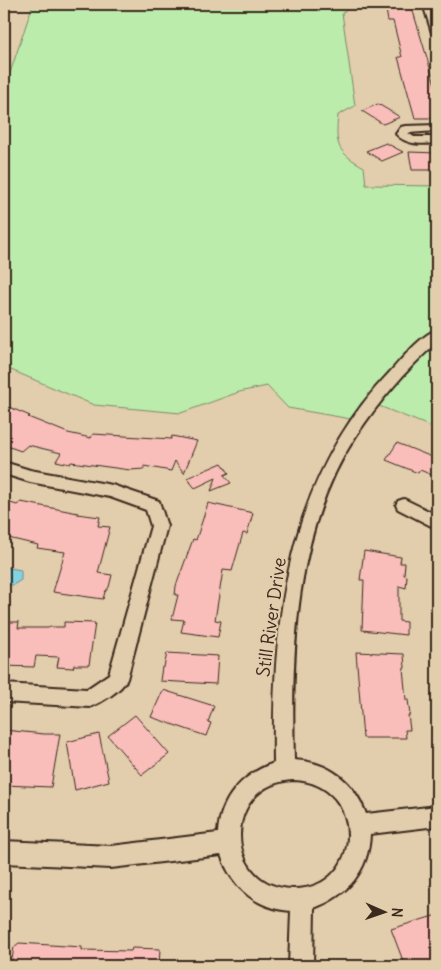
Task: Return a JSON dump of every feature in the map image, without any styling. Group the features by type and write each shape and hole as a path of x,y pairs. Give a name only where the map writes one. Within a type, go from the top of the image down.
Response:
{"street":[{"path":"431,5 437,33"},
{"path":"437,128 405,129 402,134 406,138 413,140 437,140"},
{"name":"Still River Drive","path":"284,769 282,700 285,636 296,568 316,500 345,442 378,394 409,360 437,334"},
{"path":"4,468 30,476 112,491 153,506 159,526 117,678 90,698 4,694"},
{"path":"404,505 437,523"},
{"path":"284,769 304,770 323,777 339,789 352,806 358,825 359,846 353,866 341,883 324,895 303,900 282,899 263,892 247,878 235,862 229,843 229,822 236,802 248,786 264,775 284,769"},
{"path":"358,825 437,816"},
{"path":"4,852 111,857 229,843"},
{"path":"301,966 303,900"}],"green space":[{"path":"33,4 355,4 342,13 355,106 338,115 338,141 343,152 348,157 364,167 366,185 437,186 437,325 391,370 351,419 288,408 267,386 239,392 181,413 94,405 4,367 4,91"},
{"path":"437,342 437,429 379,406 416,362"}],"water":[{"path":"4,567 21,570 21,580 13,585 4,585"}],"building":[{"path":"385,4 406,5 407,8 412,8 437,91 437,118 415,118 398,57 402,57 393,21 388,21"},
{"path":"378,104 400,117 383,124 362,111"},
{"path":"386,143 403,152 382,161 366,151"},
{"path":"409,152 437,153 437,170 412,170"},
{"path":"9,407 68,433 91,438 93,434 171,439 172,436 197,441 184,473 175,461 171,471 144,466 144,469 130,470 71,462 70,464 56,461 61,453 28,445 21,451 4,445 4,412"},
{"path":"397,443 437,459 437,477 420,470 418,473 386,460"},
{"path":"222,463 229,473 224,475 231,483 211,491 216,478 195,488 187,478"},
{"path":"4,501 17,505 21,502 100,517 98,526 110,527 98,573 112,575 103,599 53,592 65,552 37,548 38,545 4,537"},
{"path":"208,503 253,513 247,534 243,533 232,571 223,570 215,620 221,621 218,637 181,632 184,620 172,619 178,595 175,595 176,586 193,539 196,540"},
{"path":"364,551 401,557 400,563 405,563 406,588 399,586 399,621 406,622 406,635 362,630 364,580 360,580"},
{"path":"4,622 19,622 18,628 64,627 64,622 95,623 89,665 74,665 73,668 57,667 59,657 36,656 34,667 4,666"},
{"path":"356,652 404,654 405,668 403,668 406,700 408,700 410,715 408,715 410,730 405,730 406,738 363,738"},
{"path":"167,653 218,656 216,684 160,681"},
{"path":"163,690 214,706 208,722 211,723 206,736 151,717"},
{"path":"135,715 169,754 142,775 108,736"},
{"path":"4,730 60,734 51,787 4,785"},
{"path":"99,734 109,781 75,790 67,742"},
{"path":"437,915 437,966 405,966 391,929"},
{"path":"19,943 82,947 82,950 131,951 132,948 160,949 159,966 11,966 14,947"}]}
